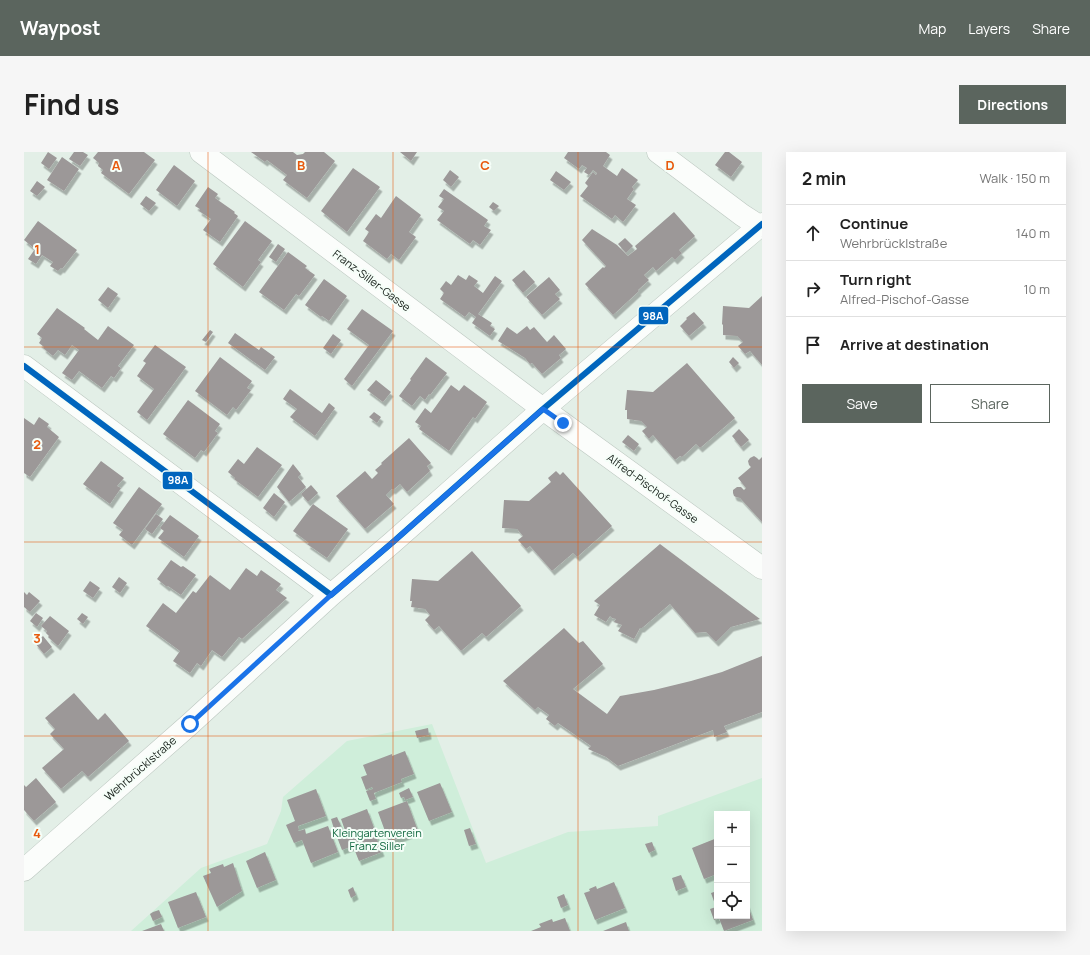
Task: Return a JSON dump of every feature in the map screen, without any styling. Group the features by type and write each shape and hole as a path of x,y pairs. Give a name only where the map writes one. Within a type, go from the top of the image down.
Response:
{"street":[{"name":"Franz-Siller-Gasse","path":"200,152 543,409"},
{"path":"658,152 742,215 761,225"},
{"name":"Wehrbrücklstraße","path":"24,870 190,724 331,595 543,409 761,225"},
{"path":"24,366 331,595"},
{"name":"Alfred-Pischof-Gasse","path":"543,409 762,568"}],"green space":[{"name":"Kleingartenverein Franz Siller","path":"432,724 486,863 568,832 658,826 658,816 762,778 762,931 131,931 201,868 267,844 281,811 283,797 347,741"}],"building":[{"path":"48,152 57,158 49,169 41,163"},
{"path":"74,152 83,152 88,155 80,166 69,159"},
{"path":"98,152 144,152 155,160 129,194 101,173 103,170 98,166 99,163 93,158"},
{"path":"251,152 293,152 297,155 305,152 324,152 335,161 307,198 283,180 287,175 267,160 265,162"},
{"path":"400,152 417,152 411,161"},
{"path":"568,152 606,152 610,155 603,166 617,176 622,168 638,180 632,187 634,189 627,199 636,205 623,222 615,215 612,219 580,196 588,186 585,183 593,172 596,175 597,173 593,170 589,175 584,172 587,168 582,165 579,169 564,158"},
{"path":"725,152 729,152 742,162 731,177 715,165"},
{"path":"62,157 79,169 64,191 47,180"},
{"path":"174,165 195,181 177,206 156,190"},
{"path":"353,168 380,187 347,232 321,211"},
{"path":"450,170 459,177 451,187 443,180"},
{"path":"556,171 571,182 564,190 550,180"},
{"path":"37,181 45,187 37,196 30,191"},
{"path":"208,187 218,194 215,198 235,212 234,213 238,216 220,242 203,230 211,219 199,211 200,209 195,206"},
{"path":"444,189 488,220 484,226 491,230 480,245 473,240 470,244 437,220 444,211 438,207 444,199 439,196"},
{"path":"146,196 156,203 149,211 140,204"},
{"path":"396,196 421,215 409,232 416,237 399,260 391,254 387,259 363,241 369,232 365,229 376,214 381,218"},
{"path":"493,202 499,206 494,211 489,207"},
{"path":"674,212 695,236 679,250 682,253 675,260 672,257 656,271 653,267 644,275 649,280 613,315 585,284 606,266 582,240 592,229 617,245 628,256 637,249 635,246"},
{"path":"38,221 77,250 62,269 61,268 58,271 50,266 53,262 42,255 36,264 28,259 35,249 24,240"},
{"path":"245,221 272,241 258,260 261,262 243,287 213,264"},
{"path":"625,238 633,246 626,253 618,244"},
{"path":"278,244 285,249 276,262 269,257"},
{"path":"288,252 307,266 305,268 315,275 299,296 296,294 284,310 259,292"},
{"path":"524,270 535,282 523,293 512,280"},
{"path":"458,275 466,280 469,275 478,281 474,286 483,293 495,276 502,281 476,317 469,312 465,317 440,299 444,293 440,289 446,281 451,285"},
{"path":"549,277 560,290 555,294 560,299 542,315 526,297"},
{"path":"324,279 347,296 329,321 305,305"},
{"path":"108,287 118,294 108,308 98,300"},
{"path":"762,296 762,365 750,351 745,354 738,346 743,342 737,336 723,335 722,324 723,306 749,308"},
{"path":"57,308 85,328 84,329 98,340 108,326 134,345 118,366 121,368 114,378 111,376 102,388 79,371 72,380 62,373 79,350 72,345 65,355 58,350 53,356 39,343 42,338 37,334"},
{"path":"362,309 393,331 352,386 344,379 369,345 347,329"},
{"path":"694,312 704,323 689,336 680,326 687,319 686,318"},
{"path":"478,314 492,323 490,326 495,329 490,336 472,323"},
{"path":"527,326 530,330 534,327 547,342 554,335 566,349 559,355 561,358 542,374 532,363 530,364 525,358 498,341 507,327 517,334"},
{"path":"210,330 213,332 206,342 202,340"},
{"path":"235,333 259,350 261,347 275,357 265,370 228,343"},
{"path":"333,334 341,340 331,354 323,348"},
{"path":"155,345 186,367 147,420 137,412 154,389 137,376 146,363 143,361"},
{"path":"220,357 252,381 247,388 251,390 236,410 233,407 227,415 195,391"},
{"path":"426,357 447,373 425,400 420,396 412,406 399,396"},
{"path":"733,357 739,363 734,368 729,362"},
{"path":"687,363 735,418 700,448 696,444 682,457 680,456 675,460 653,435 649,439 642,431 647,427 641,421 627,419 627,410 625,410 627,390 653,392"},
{"path":"376,380 391,392 383,402 367,390"},
{"path":"451,385 459,391 464,385 487,402 475,419 473,417 449,451 419,429 421,426 415,422 425,408 431,413"},
{"path":"290,389 322,413 329,403 335,408 315,436 290,417 297,409 283,399"},
{"path":"188,400 220,424 215,431 218,433 204,452 201,450 195,458 163,434"},
{"path":"374,412 381,417 377,423 369,417"},
{"path":"39,417 49,424 47,427 59,437 30,477 24,473 24,418 34,425"},
{"path":"739,429 749,440 741,447 732,436"},
{"path":"628,435 639,444 634,451 622,442"},
{"path":"409,438 431,463 427,466 430,471 407,492 400,484 393,490 392,489 386,495 394,504 365,529 336,496 365,471 372,479 378,473 375,470 382,464 381,463"},
{"path":"257,447 282,465 258,497 234,479 235,478 228,472 238,459 244,464"},
{"path":"754,456 759,460 762,457 762,522 740,498 734,496 733,493 733,490 737,487 741,487 744,490 746,488 738,478 751,467 748,461"},
{"path":"101,461 124,478 117,486 121,488 110,504 83,484"},
{"path":"293,464 301,474 298,477 306,487 289,502 277,487"},
{"path":"556,471 560,475 563,472 612,526 577,557 573,553 552,571 530,546 526,549 518,540 523,536 517,529 502,528 504,500 529,501 551,482 548,478"},
{"path":"311,485 318,493 308,502 301,494"},
{"path":"139,487 162,504 132,545 119,535 123,530 113,523"},
{"path":"274,493 285,502 274,517 263,508"},
{"path":"313,504 348,529 327,558 307,544 309,543 293,531"},
{"path":"156,514 163,519 152,534 145,529"},
{"path":"170,515 199,536 184,557 158,538 164,531 160,528"},
{"path":"660,544 760,619 731,627 716,642 706,632 695,633 670,604 642,628 640,628 634,639 618,631 622,625 614,622 616,619 610,616 606,622 594,615 600,605 594,601"},
{"path":"472,551 521,606 486,637 482,633 461,651 439,626 434,630 425,620 430,615 425,609 411,607 412,601 410,601 412,579 438,581"},
{"path":"171,560 196,575 181,595 157,579"},
{"path":"246,568 257,576 261,570 281,584 276,590 287,598 242,639 239,637 222,657 212,650 201,666 197,663 190,673 173,661 180,651 146,626 163,603 176,613 193,591 196,593 210,575 230,590"},
{"path":"119,577 127,583 120,593 112,587"},
{"path":"90,581 100,588 93,598 83,591"},
{"path":"24,592 27,595 29,592 40,601 30,612 24,607"},
{"path":"36,613 43,618 37,627 30,621"},
{"path":"82,613 88,617 83,624 77,619"},
{"path":"50,616 69,631 58,646 48,637 49,636 46,633 47,631 41,626"},
{"path":"564,628 579,643 583,641 603,664 573,689 607,714 620,696 691,681 722,672 762,656 762,712 724,726 727,732 714,737 713,730 618,766 606,757 588,749 591,746 558,723 555,726 546,719 549,715 538,707 535,710 503,681"},
{"path":"43,636 52,647 44,654 35,643"},
{"path":"74,693 98,720 105,713 129,741 88,777 82,771 61,789 42,768 64,749 50,734 55,729 45,718"},
{"path":"428,728 429,735 417,738 415,731"},
{"path":"405,751 414,774 401,779 402,782 374,793 376,799 370,801 366,791 373,789 372,787 366,790 361,777 367,775 363,765 392,754 392,756"},
{"path":"36,778 56,802 34,821 24,810 24,785 26,787"},
{"path":"440,783 452,812 429,821 417,792"},
{"path":"409,788 413,797 405,800 404,797 401,798 399,793"},
{"path":"316,789 326,816 298,826 298,831 305,829 306,834 328,826 338,852 311,863 302,840 294,843 286,825 295,821 287,800"},
{"path":"407,801 418,831 389,842 378,812"},
{"path":"367,809 382,852 359,861 353,846 342,850 337,837 346,833 341,819"},
{"path":"337,817 341,826 334,829 331,819"},
{"path":"470,828 476,844 469,846 464,830"},
{"path":"714,839 714,875 704,879 692,848"},
{"path":"652,842 655,850 649,853 645,844"},
{"path":"265,852 276,880 257,888 246,861"},
{"path":"233,863 242,891 217,907 203,876 211,873 209,869 223,864 224,867"},
{"path":"681,875 686,887 676,891 672,878"},
{"path":"614,882 625,908 595,920 584,893 590,891 589,889 596,886 597,889"},
{"path":"353,887 356,895 351,898 348,890"},
{"path":"196,892 206,917 178,928 168,902"},
{"path":"714,892 714,901 711,893"},
{"path":"564,894 568,905 561,908 557,897"},
{"path":"714,908 714,919 716,919 714,920 710,909"},
{"path":"159,910 162,917 153,921 150,914"},
{"path":"750,912 753,920 724,931 719,919 750,919"},
{"path":"565,918 570,931 531,931 541,927 539,924 552,919 553,922"},
{"path":"626,922 629,931 603,931"},
{"path":"161,924 164,931 142,931"}],"transit line":[{"name":"98A","path":"331,595 543,409 762,224"},
{"name":"98A","path":"24,366 331,595"}],"route":[{"path":"190,724 331,595 543,409 563,423"}]}
